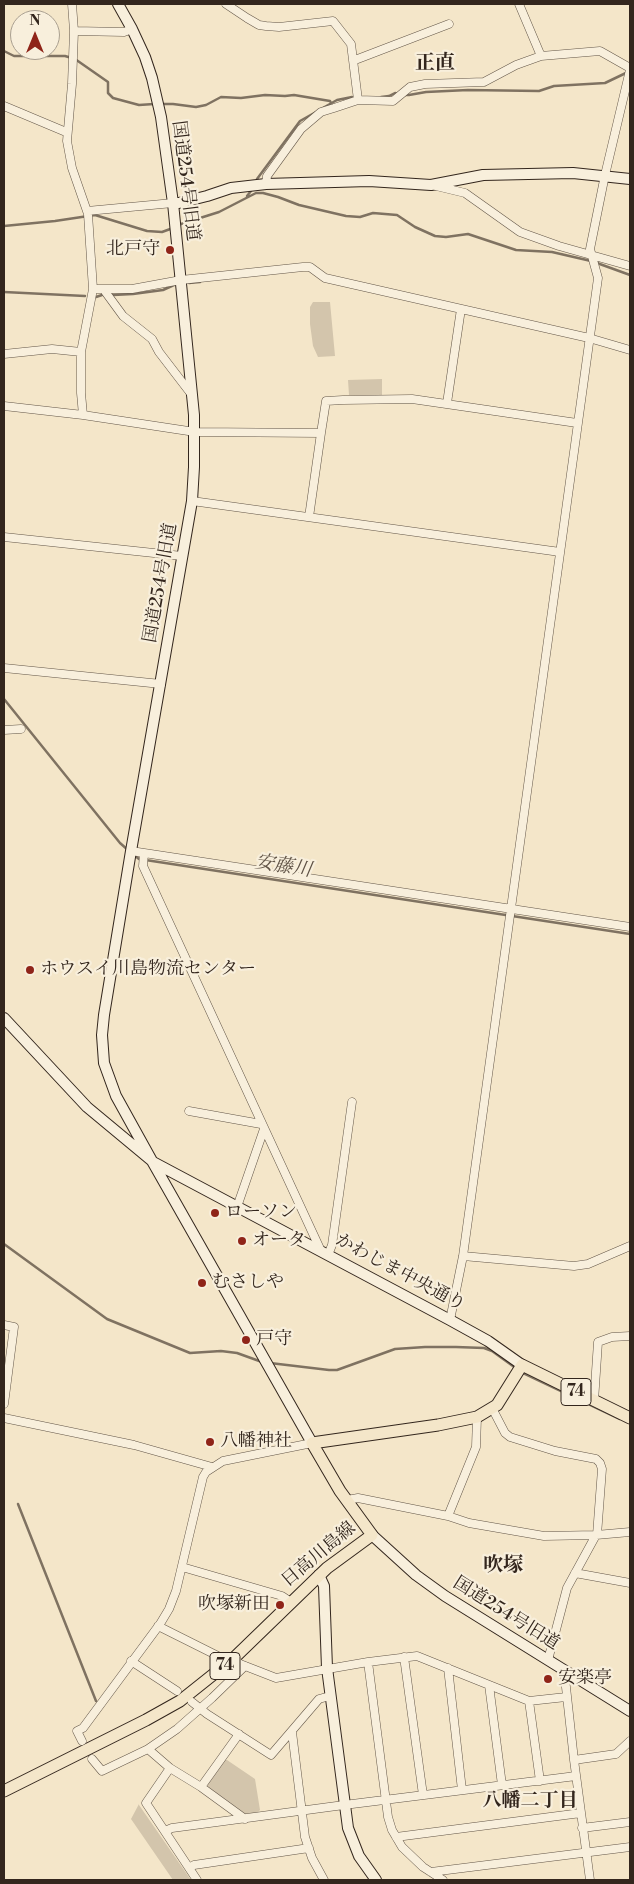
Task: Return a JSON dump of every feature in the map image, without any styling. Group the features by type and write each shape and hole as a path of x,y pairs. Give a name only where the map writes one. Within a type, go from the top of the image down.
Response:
{"main road":[{"path":"312,1443 477,1417 492,1408 509,1387 522,1365"},
{"name":"かわじま中央通り","path":"522,1365 630,1418"},
{"name":"日高川島線","path":"4,1791 180,1701 234,1658 319,1575 372,1536 346,1500 312,1443"}],"street":[{"path":"72,4 74,31 72,84 66,132 72,168 87,211 93,289 81,352 83,415"},
{"name":"国道254号旧道","path":"118,4 145,57 158,99 173,203 195,432 192,501 104,1015 102,1049 104,1063 116,1096 312,1443"},
{"path":"226,4 232,6 259,25 279,27 332,21 352,44 358,100"},
{"path":"519,4 542,56"},
{"path":"354,60 449,24"},
{"path":"74,31 124,32 132,29"},
{"path":"266,184 267,176 301,128 321,112 358,100 393,101 410,87 425,84 484,82 516,65 542,56 600,52 630,72 590,249 598,278 463,1256 450,1320"},
{"path":"4,106 66,132"},
{"path":"431,185 466,178 504,174 573,172 630,179"},
{"path":"87,211 188,201 237,187 266,184 369,181 431,185 465,193 520,232 630,266"},
{"path":"93,289 132,289 181,280 304,267 310,268 325,278 589,338 630,350"},
{"path":"104,290 123,316 152,339 159,352 193,397"},
{"path":"447,404 461,309"},
{"path":"4,354 52,349 81,352"},
{"path":"309,517 326,401 412,398 577,423"},
{"path":"4,406 83,415 195,432 321,433"},
{"path":"192,501 560,552"},
{"path":"4,537 182,556"},
{"path":"4,668 161,684"},
{"path":"4,730 21,729"},
{"path":"131,851 630,927"},
{"path":"144,853 143,866 262,1126 324,1253 332,1245 352,1102"},
{"path":"4,1018 87,1107 152,1162"},
{"path":"189,1111 262,1126"},
{"path":"237,1207 262,1126"},
{"name":"かわじま中央通り","path":"152,1162 450,1320 488,1341 522,1365"},
{"path":"463,1256 574,1266 588,1264 630,1246"},
{"path":"4,1325 14,1327 4,1404"},
{"path":"594,1401 598,1342 612,1337 630,1336"},
{"path":"492,1408 505,1433 510,1437 554,1451 596,1458 602,1469 596,1535 567,1588 548,1660"},
{"path":"448,1516 476,1447 477,1417"},
{"path":"4,1418 134,1445 212,1467"},
{"path":"82,1741 76,1731 84,1728 169,1609 176,1591 203,1477 212,1467 223,1460 312,1443"},
{"path":"346,1500 358,1498 448,1516 469,1523 507,1528 544,1536 630,1532"},
{"name":"国道254号旧道","path":"372,1536 416,1575 445,1596 630,1710"},
{"path":"182,1567 282,1596 290,1602"},
{"path":"576,1573 630,1583"},
{"path":"319,1575 324,1586 327,1668 348,1828 366,1868 376,1880"},
{"path":"158,1626 222,1658"},
{"path":"234,1658 244,1666 276,1678 327,1668 417,1656 530,1701 566,1697"},
{"path":"404,1657 423,1795"},
{"path":"131,1661 177,1691"},
{"path":"368,1662 388,1817 402,1847 443,1880"},
{"path":"92,1760 102,1771 148,1749 176,1729 244,1666"},
{"path":"448,1668 462,1790"},
{"path":"564,1669 582,1828 590,1880"},
{"path":"489,1685 502,1785"},
{"path":"192,1702 201,1707 207,1714 271,1755 319,1699 330,1696"},
{"path":"530,1701 540,1781"},
{"path":"292,1732 305,1837 324,1880"},
{"path":"201,1787 239,1734"},
{"path":"574,1760 616,1754 630,1741"},
{"path":"148,1749 170,1768 201,1787 245,1819"},
{"path":"170,1768 146,1803 197,1880"},
{"path":"165,1831 172,1828 386,1799 576,1776"},
{"path":"396,1837 581,1814"},
{"path":"582,1828 630,1822"},
{"path":"431,1872 630,1847"},
{"path":"189,1868 194,1865 309,1848"}],"shaded area":[{"path":"313,302 330,302 335,356 318,357 313,346 310,307"},
{"path":"382,379 382,395 349,395 348,380"},
{"path":"224,1760 227,1760 255,1779 260,1810 257,1813 245,1814 209,1789 207,1783"},
{"path":"139,1804 191,1880 173,1880 131,1819"}],"waterway":[{"path":"4,51 14,56 65,56 75,59 108,82 108,93 113,98 139,105 154,104"},
{"path":"405,95 468,90 539,91 554,86 605,83 628,72"},
{"path":"381,97 395,93 399,94"},
{"path":"160,104 196,107 206,105 221,97 241,98 265,95 294,95 330,101 331,103"},
{"path":"321,109 337,100 352,97"},
{"path":"257,179 300,121 316,112"},
{"path":"247,196 251,191"},
{"path":"178,225 219,212 256,193 263,193 299,205 346,216 360,217 373,213 397,215 415,227 435,236 446,237 468,234 516,250 552,252 591,261"},
{"path":"4,226 95,215 147,231 162,232 173,228"},
{"path":"597,263 630,275"},
{"path":"189,283 200,282"},
{"path":"113,295 163,290 174,285"},
{"path":"4,292 85,296"},
{"path":"96,297 102,295"},
{"name":"安藤川","path":"4,699 120,843 128,850"},
{"name":"安藤川","path":"134,855 139,859 630,934"},
{"path":"4,1244 107,1319 190,1353 221,1351 237,1353 262,1362"},
{"path":"270,1363 337,1370 395,1349 456,1347 484,1348 492,1351 517,1369"},
{"path":"521,1372 620,1419"},
{"path":"18,1504 96,1701"}],"place":[{"name":"北戸守","path":"170,250"},
{"name":"ホウスイ川島物流センター","path":"30,970"},
{"name":"ローソン","path":"215,1213"},
{"name":"オータ","path":"242,1241"},
{"name":"むさしや","path":"202,1283"},
{"name":"戸守","path":"246,1340"},
{"name":"八幡神社","path":"210,1442"},
{"name":"吹塚新田","path":"280,1605"},
{"name":"安楽亭","path":"548,1679"}],"district":[{"name":"正直","path":"435,64"},
{"name":"吹塚","path":"503,1566"},
{"name":"八幡二丁目","path":"530,1801"}]}
